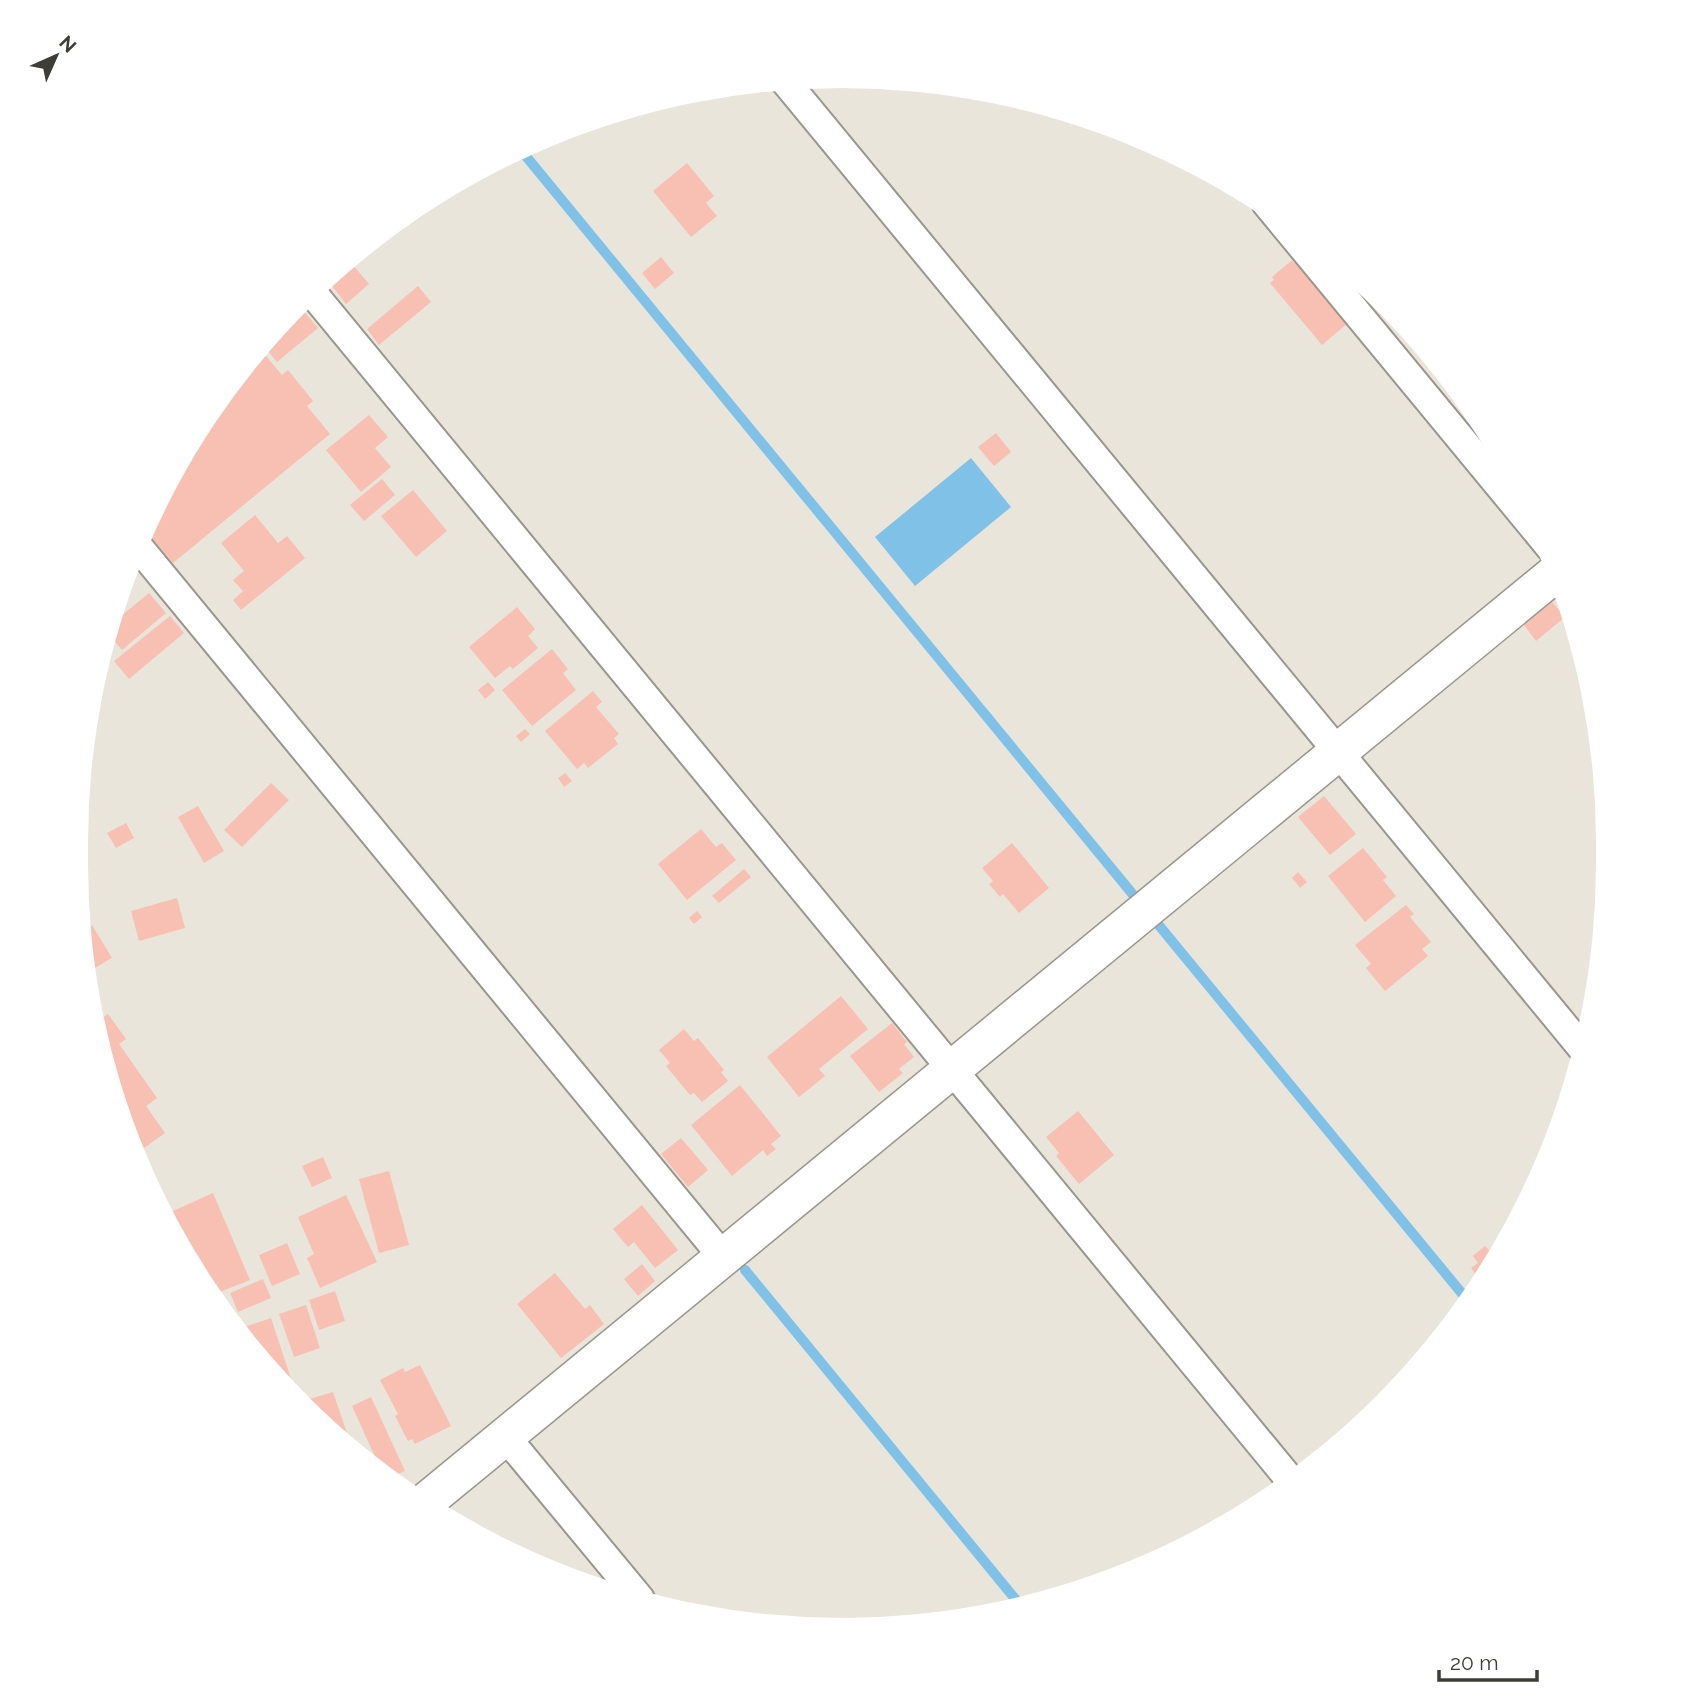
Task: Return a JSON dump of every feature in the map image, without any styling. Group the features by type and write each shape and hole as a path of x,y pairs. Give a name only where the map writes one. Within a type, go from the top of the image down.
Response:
{"street":[{"path":"792,89 1575,1040"},
{"path":"1297,240 1520,511"},
{"path":"318,299 1284,1474"},
{"path":"145,554 723,1257"},
{"path":"433,1496 1549,580"},
{"path":"505,1436 630,1587"}],"water":[{"path":"971,458 1011,507 915,586 875,537"}],"building":[{"path":"687,163 714,196 706,203 717,216 691,237 653,191"},
{"path":"661,257 674,273 655,289 642,273"},
{"path":"1292,260 1294,263 1298,260 1349,322 1322,345 1270,283 1274,280 1272,277"},
{"path":"355,267 369,284 346,304 332,286"},
{"path":"418,286 431,302 379,345 367,329"},
{"path":"304,312 318,328 277,362 269,352"},
{"path":"266,356 282,375 288,370 313,401 307,406 330,434 173,563 152,538 165,508 215,423"},
{"path":"369,415 388,437 375,448 391,467 361,492 326,450"},
{"path":"996,433 1011,452 994,466 978,447"},
{"path":"382,479 395,495 364,521 350,505"},
{"path":"413,490 447,531 416,557 381,516"},
{"path":"255,515 278,543 287,536 305,558 241,610 233,600 243,591 233,580 244,571 221,543"},
{"path":"149,593 166,613 122,650 115,641 123,614"},
{"path":"1552,602 1562,619 1536,641 1524,625"},
{"path":"517,607 535,629 528,636 538,648 513,669 510,666 495,678 469,647"},
{"path":"170,616 184,633 129,679 114,661"},
{"path":"552,649 568,669 563,673 576,690 532,726 502,690"},
{"path":"488,682 495,690 485,699 478,690"},
{"path":"593,691 602,702 596,707 619,734 614,738 618,744 588,768 584,763 577,769 545,731"},
{"path":"525,729 530,734 521,742 516,736"},
{"path":"565,773 572,781 564,787 558,778"},
{"path":"271,783 289,800 242,847 224,830"},
{"path":"1324,796 1356,834 1330,855 1298,817"},
{"path":"198,806 224,851 204,863 178,817"},
{"path":"126,823 134,838 116,848 107,833"},
{"path":"701,829 716,847 722,843 736,860 687,900 658,864"},
{"path":"1012,843 1049,888 1019,913 1003,894 1000,897 989,884 993,881 982,868"},
{"path":"1363,848 1387,877 1383,880 1396,896 1365,922 1328,876"},
{"path":"744,869 751,877 719,903 712,896"},
{"path":"1298,872 1307,882 1300,888 1292,878"},
{"path":"177,898 185,928 139,941 131,911"},
{"path":"1406,905 1414,914 1410,917 1431,942 1422,949 1428,956 1385,991 1366,968 1371,964 1355,945"},
{"path":"697,911 702,917 694,924 689,918"},
{"path":"90,926 112,958 95,968 94,961"},
{"path":"841,996 868,1029 819,1069 825,1076 799,1097 767,1057"},
{"path":"108,1014 126,1039 119,1044 157,1098 146,1106 165,1133 144,1148 113,1058 104,1017"},
{"path":"892,1023 907,1042 904,1044 914,1057 899,1069 903,1073 879,1092 850,1056"},
{"path":"684,1029 694,1041 698,1038 724,1070 721,1072 728,1081 702,1102 694,1093 690,1095 666,1066 670,1063 659,1050"},
{"path":"740,1085 781,1136 771,1144 776,1149 767,1156 763,1150 732,1176 691,1125"},
{"path":"1078,1111 1114,1155 1079,1184 1056,1156 1059,1153 1046,1137"},
{"path":"681,1138 708,1170 688,1187 661,1154"},
{"path":"323,1157 332,1178 312,1187 302,1166"},
{"path":"389,1171 409,1245 379,1253 359,1179"},
{"path":"213,1193 250,1280 222,1291 173,1211"},
{"path":"346,1195 377,1262 320,1288 307,1258 314,1254 298,1217"},
{"path":"642,1205 678,1250 655,1268 634,1242 628,1247 613,1229"},
{"path":"287,1243 300,1274 272,1286 259,1255"},
{"path":"1485,1246 1489,1250 1475,1273 1471,1268 1478,1263 1473,1256"},
{"path":"642,1264 655,1281 638,1296 624,1279"},
{"path":"555,1273 585,1309 590,1305 604,1324 561,1358 517,1304"},
{"path":"263,1279 271,1298 238,1312 230,1293"},
{"path":"335,1291 345,1321 319,1330 309,1300"},
{"path":"306,1305 320,1348 294,1357 279,1314"},
{"path":"271,1318 290,1377 275,1360 247,1326"},
{"path":"420,1365 451,1426 415,1444 412,1439 408,1441 395,1416 398,1414 380,1380 403,1368 405,1372"},
{"path":"333,1392 346,1431 345,1430 310,1399"},
{"path":"371,1397 405,1471 399,1473 374,1454 352,1406"}],"waterway":[{"path":"526,157 1135,897"},
{"path":"1157,923 1461,1293"},
{"path":"745,1270 1014,1597"}]}
